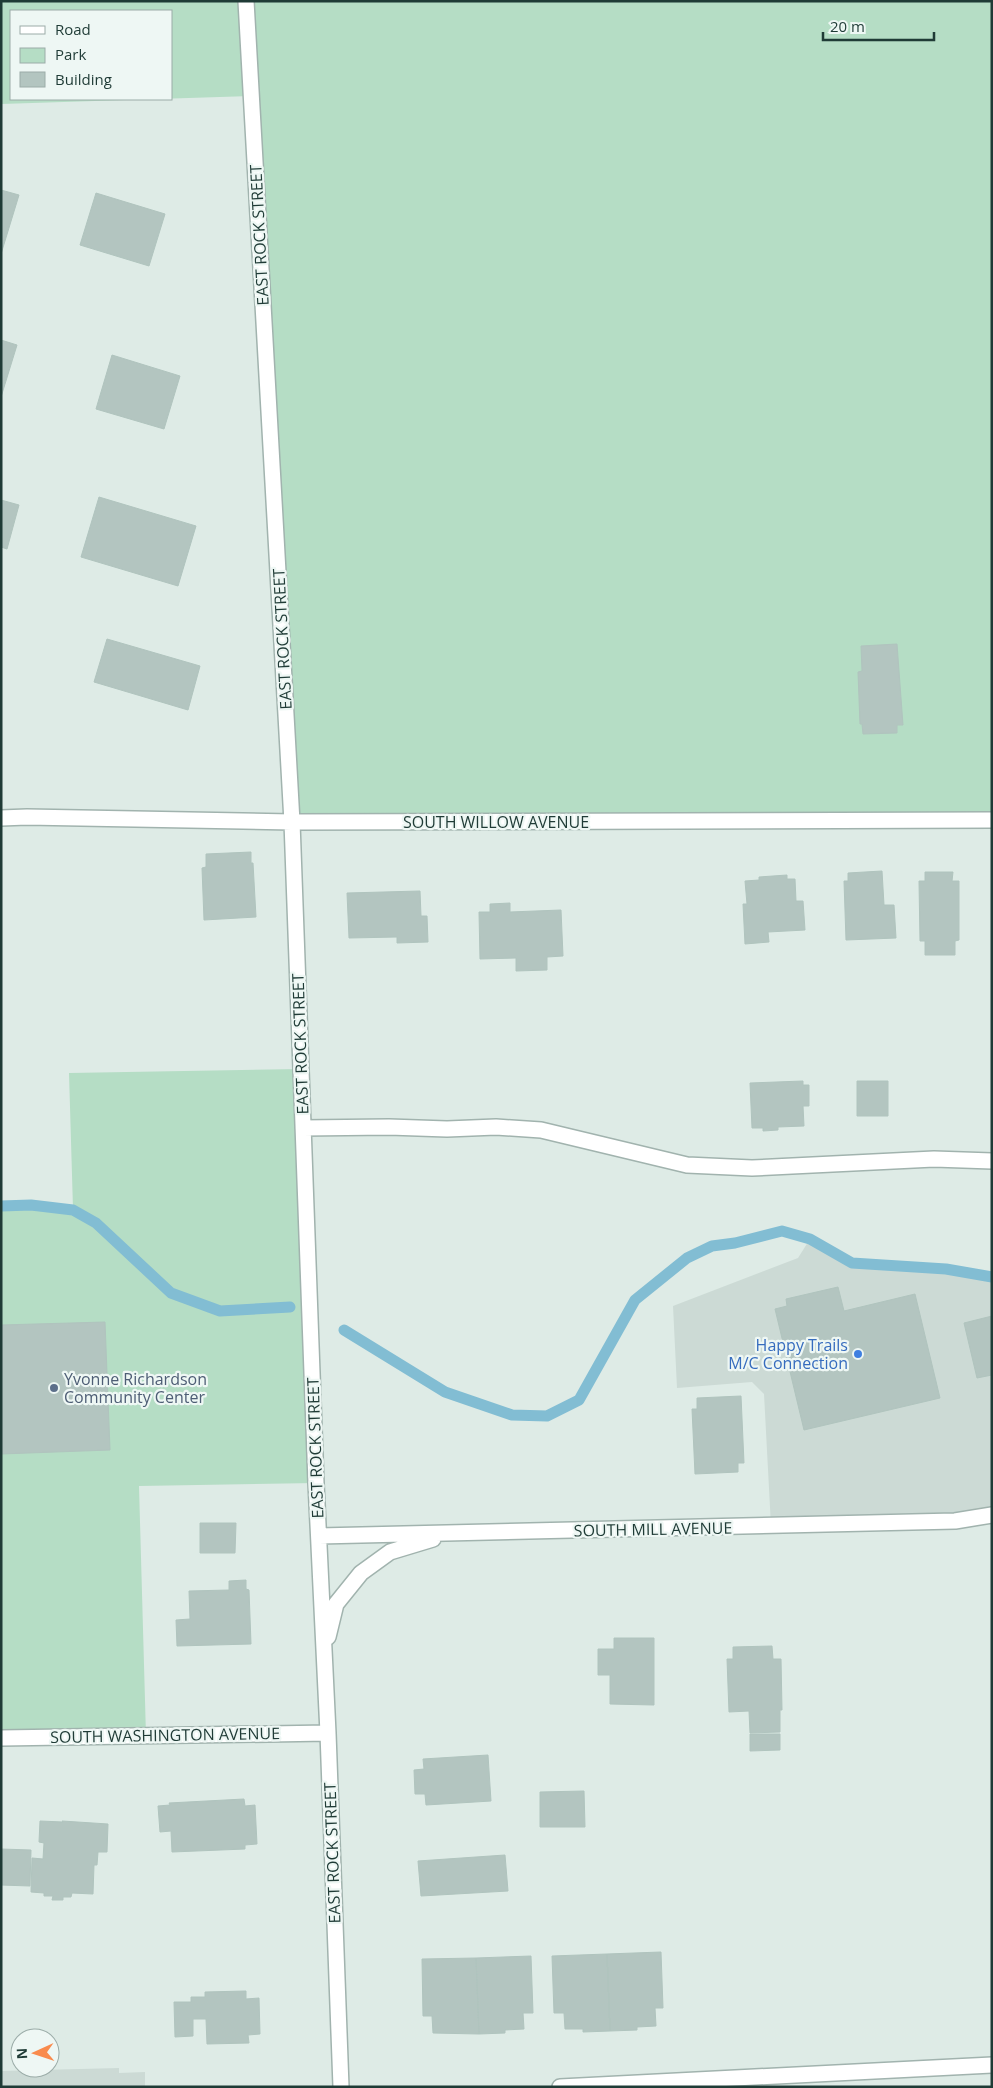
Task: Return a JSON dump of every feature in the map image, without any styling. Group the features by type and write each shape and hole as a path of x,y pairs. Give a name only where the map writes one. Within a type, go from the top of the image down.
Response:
{"street":[{"name":"EAST ROCK STREET","path":"246,1 292,822 341,2087"},
{"name":"SOUTH WILLOW AVENUE","path":"1,818 292,822 992,820"},
{"path":"304,1128 446,1130 496,1127 542,1130 687,1165 752,1168 934,1159 992,1161"},
{"name":"SOUTH MILL AVENUE","path":"319,1536 990,1519"},
{"path":"324,1653 336,1604 361,1573 390,1552 452,1534"},
{"name":"SOUTH WASHINGTON AVENUE","path":"1,1738 328,1733"},
{"path":"560,2087 992,2065"}],"shaded area":[{"path":"810,1239 852,1263 946,1269 992,1277 992,1515 771,1526 764,1394 752,1382 677,1388 673,1306 798,1258"},
{"path":"119,2068 119,2073 145,2072 145,2087 1,2087 1,2071 10,2071 10,2078 60,2078 60,2070"}],"green space":[{"path":"1,1 992,1 992,820 292,822 251,96 172,99 172,10 10,10 10,100 126,100 1,104"},
{"path":"301,1069 316,1483 139,1486 146,1736 1,1738 1,1206 31,1205 73,1209 69,1073"}],"building":[{"path":"1,190 19,195 1,254"},
{"path":"96,193 165,214 149,266 80,245"},
{"path":"1,340 17,345 1,397"},
{"path":"112,355 180,376 164,429 96,409"},
{"path":"99,497 196,526 178,586 81,557"},
{"path":"1,500 19,505 7,549 1,547"},
{"path":"107,639 200,666 188,710 94,682"},
{"path":"897,644 903,725 897,725 897,733 863,734 862,724 860,724 858,672 862,671 861,646"},
{"path":"251,852 256,917 204,920 202,868 206,867 206,854"},
{"path":"882,871 884,905 894,905 896,938 846,940 844,881 848,881 848,873"},
{"path":"925,872 953,872 952,881 959,881 959,940 955,941 955,955 925,955 925,941 920,941 919,881 925,881"},
{"path":"787,875 787,879 795,879 796,901 803,901 805,930 768,932 769,942 745,944 743,904 747,904 745,881 759,880 759,877"},
{"path":"420,891 421,916 427,916 428,942 397,943 397,937 349,938 347,893"},
{"path":"510,903 510,912 561,910 563,956 547,957 547,970 516,971 516,958 480,959 479,912 490,912 490,904"},
{"path":"803,1081 803,1085 809,1085 809,1106 803,1106 804,1126 778,1127 778,1130 763,1131 763,1128 752,1128 750,1083"},
{"path":"857,1081 888,1081 888,1116 857,1116"},
{"name":"Happy Trails M/C Connection","path":"838,1287 844,1311 915,1294 940,1398 804,1430 775,1309 787,1306 786,1299"},
{"path":"992,1316 992,1375 977,1378 964,1323"},
{"name":"Yvonne Richardson Community Center","path":"105,1322 110,1450 1,1454 1,1325"},
{"path":"741,1396 744,1463 738,1463 738,1472 695,1474 692,1409 697,1409 697,1398"},
{"path":"200,1523 236,1523 235,1553 200,1553"},
{"path":"246,1580 246,1589 249,1590 251,1644 177,1646 176,1620 190,1619 189,1591 229,1590 229,1581"},
{"path":"614,1638 654,1638 654,1705 610,1704 610,1675 598,1675 598,1649 614,1649"},
{"path":"772,1646 773,1659 781,1659 782,1710 780,1710 780,1732 750,1733 749,1711 729,1712 727,1659 733,1659 733,1647"},
{"path":"750,1734 780,1734 780,1750 750,1751"},
{"path":"488,1755 491,1801 426,1805 425,1794 415,1794 414,1770 424,1769 423,1759"},
{"path":"584,1791 585,1827 540,1827 540,1792"},
{"path":"244,1799 245,1806 255,1805 257,1844 245,1845 245,1849 172,1852 171,1831 160,1832 158,1806 170,1805 169,1803"},
{"path":"40,1821 108,1824 107,1852 98,1852 97,1865 94,1865 93,1894 72,1893 71,1897 63,1897 63,1900 52,1900 53,1896 44,1896 44,1893 31,1892 32,1858 43,1859 44,1843 39,1842"},
{"path":"1,1849 31,1850 30,1886 1,1885"},
{"path":"505,1855 508,1891 421,1896 418,1861"},
{"path":"661,1952 663,2008 655,2008 656,2026 637,2027 637,2030 610,2031 607,1954"},
{"path":"607,1954 610,2031 583,2032 583,2029 565,2029 564,2013 554,2013 552,1956"},
{"path":"531,1956 533,2013 523,2013 524,2029 505,2030 505,2033 479,2034 476,1958"},
{"path":"476,1958 479,2034 433,2033 432,2016 423,2016 422,1959"},
{"path":"246,1991 246,1999 259,1998 260,2034 248,2035 249,2043 207,2044 206,2019 193,2019 193,2036 175,2037 174,2002 191,2002 191,1997 205,1997 205,1992"}],"waterway":[{"path":"1,1206 31,1205 73,1210 96,1223 171,1293 220,1311 290,1307"},
{"path":"344,1330 445,1392 512,1415 547,1416 579,1400 635,1300 687,1258 712,1246 735,1243 782,1231 810,1239 852,1263 946,1269 992,1277"}],"place":[{"name":"Happy Trails M/C Connection","path":"858,1354"},
{"name":"Yvonne Richardson Community Center","path":"54,1388"}]}
